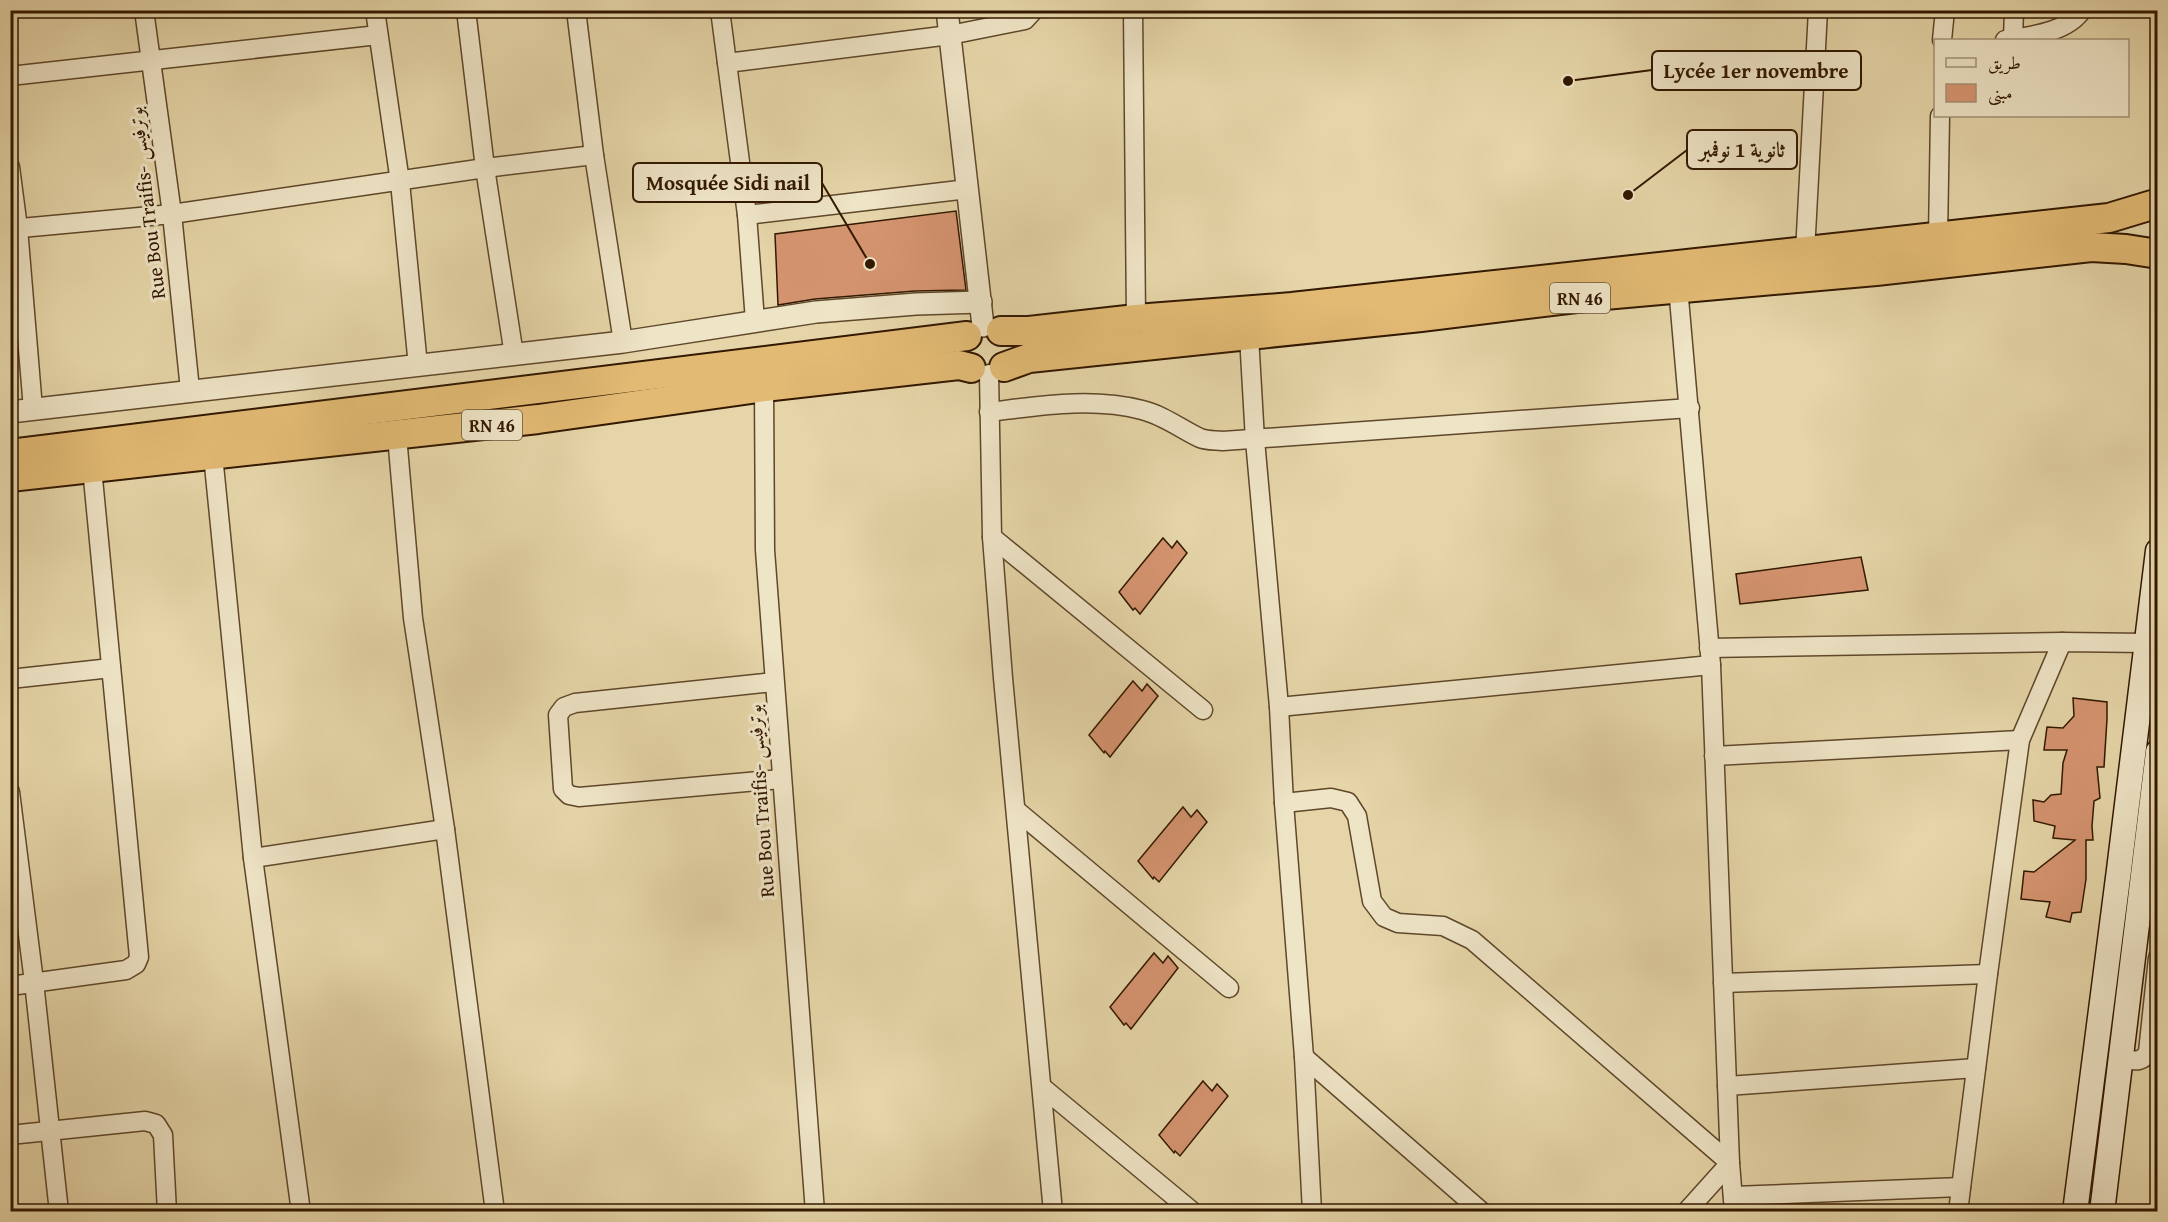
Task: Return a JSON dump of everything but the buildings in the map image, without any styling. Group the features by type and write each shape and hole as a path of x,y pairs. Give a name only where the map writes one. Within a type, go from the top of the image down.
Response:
{"highway":[{"name":"RN 46","path":"10,454 983,324 1029,332 1136,319 1292,307 2109,218 2155,199"},
{"path":"2155,199 2150,223 2157,246"},
{"name":"RN 46","path":"10,477 397,436 765,387 959,365 988,369 1029,358 1249,336 1678,287 1876,271 2091,247 2157,254"},
{"path":"983,324 1010,344 1011,352 988,369 967,363 963,353 964,341 983,324"}],"main road":[{"path":"2075,1208 2119,870 2157,551"},
{"path":"2103,1212 2157,752"}],"street":[{"name":"Rue Bou Traifis- بوترفيس","path":"144,10 172,214 190,390"},
{"path":"375,10 400,182 418,366"},
{"path":"466,10 485,168 514,355"},
{"path":"576,10 594,155 623,342"},
{"path":"720,10 747,215 755,321"},
{"path":"10,412 623,342 816,312 916,304 983,324 947,10"},
{"path":"727,63 950,35 1025,20 1034,10"},
{"path":"1133,10 1136,319"},
{"path":"1805,252 1818,10"},
{"path":"1942,39 1945,10"},
{"path":"2009,39 2014,10"},
{"path":"2014,39 2062,27 2078,16 2082,10"},
{"path":"10,76 378,35"},
{"path":"1938,237 1940,117"},
{"path":"14,228 172,214 485,168 594,155"},
{"path":"10,168 33,409"},
{"path":"747,215 968,189"},
{"path":"1678,287 1710,657 1733,1204 1961,1187"},
{"path":"1249,336 1255,440 1279,707 1284,803 1304,1057 1312,1212"},
{"path":"988,369 992,537 1053,1212"},
{"name":"Rue Bou Traifis- بوترفيس","path":"765,387 765,550 815,1212"},
{"path":"989,412 1072,404 1105,404 1143,410 1201,438 1223,441 1690,408"},
{"path":"397,436 414,618 445,829 495,1212"},
{"path":"213,455 253,858 301,1212"},
{"path":"10,986 126,970 136,964 139,957 92,468"},
{"path":"992,537 1203,710"},
{"path":"1279,707 1710,657 2062,642 2146,643"},
{"path":"1958,1212 2020,740 2062,642"},
{"path":"10,679 111,668"},
{"path":"774,682 575,703 564,707 558,715 563,789 569,795 579,797 781,779"},
{"path":"1714,756 2020,740"},
{"path":"10,792 14,839 34,982 59,1212"},
{"path":"1284,803 1331,798 1348,802 1357,816 1372,901 1384,917 1398,923 1443,926 1472,940 1730,1163"},
{"path":"1016,810 1229,988"},
{"path":"253,858 445,829"},
{"path":"2121,1059 2140,1061 2148,1052 2157,958"},
{"path":"1723,983 1988,974"},
{"path":"1304,1057 1482,1212"},
{"path":"1727,1086 1976,1068"},
{"path":"1042,1087 1193,1212"},
{"path":"10,1135 145,1121 156,1124 163,1135 167,1212"},
{"path":"1686,1212 1730,1163"},
{"path":"2075,1208 2103,1212"}],"place":[{"name":"Lycée 1er novembre","path":"1568,81"},
{"name":"ثانوية 1 نوفمبر","path":"1628,195"},
{"name":"Mosquée Sidi nail","path":"870,264"}]}
